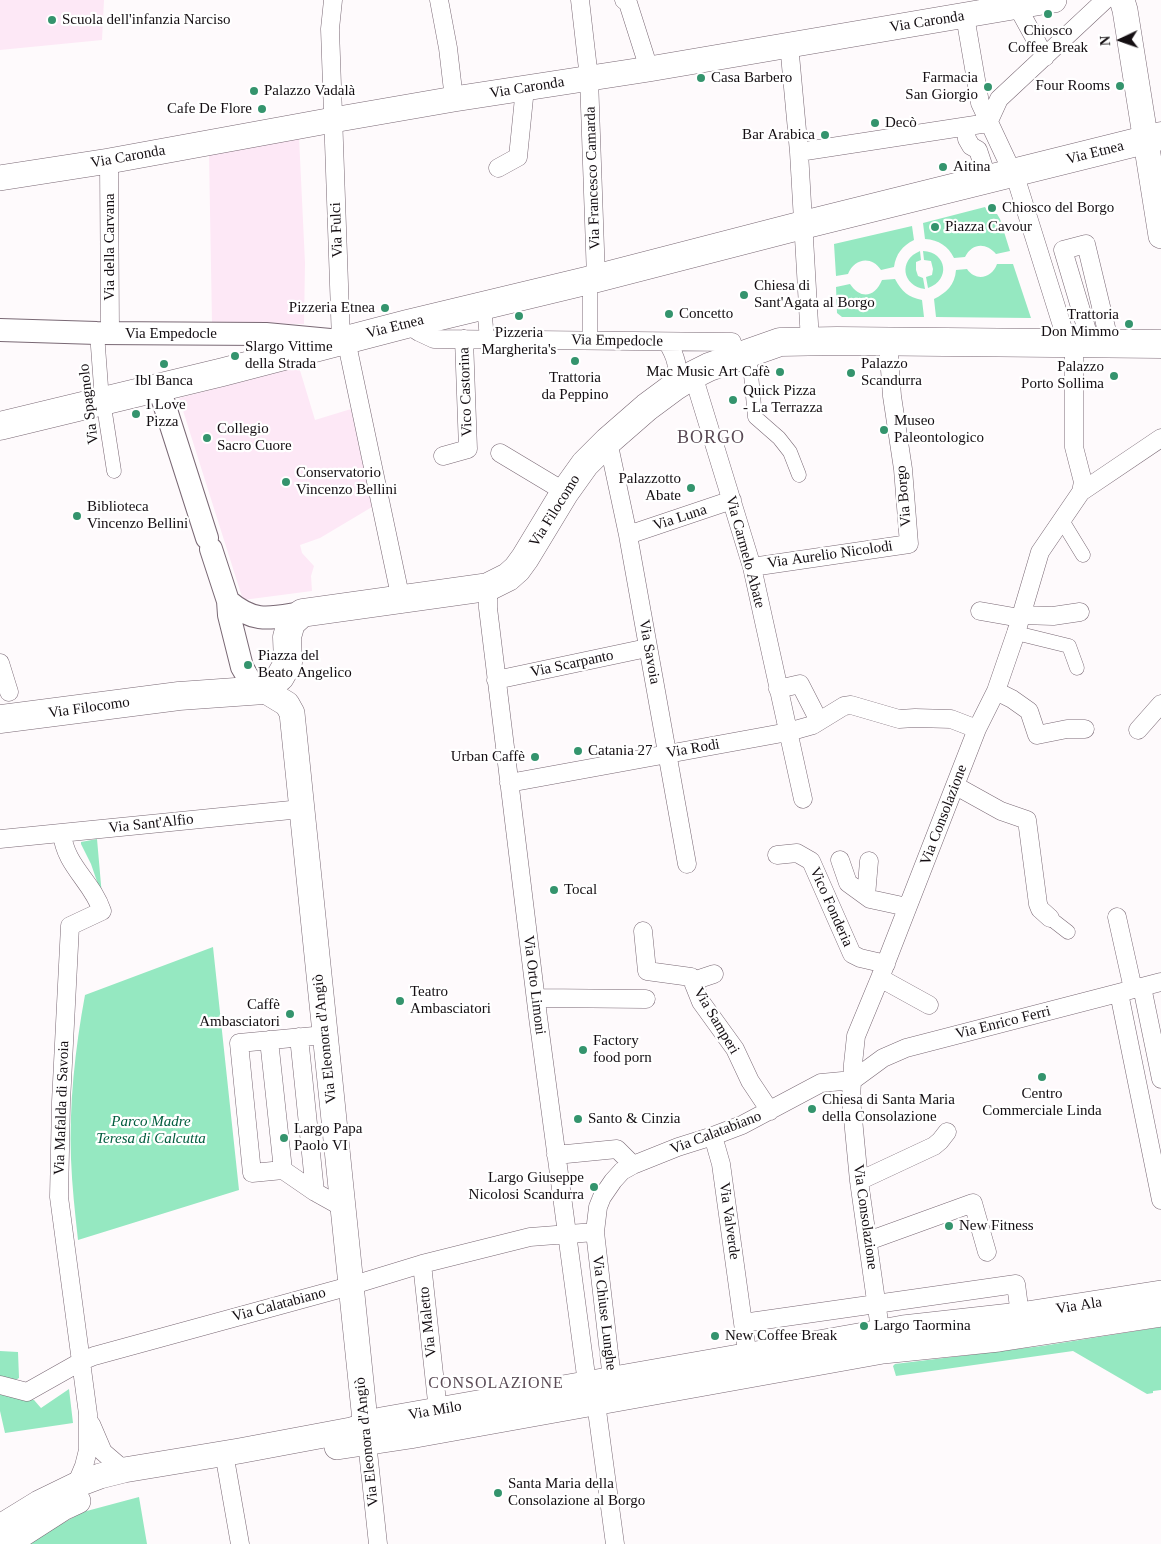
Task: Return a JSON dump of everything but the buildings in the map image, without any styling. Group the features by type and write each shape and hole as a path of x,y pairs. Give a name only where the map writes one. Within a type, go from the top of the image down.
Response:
{"main road":[{"name":"Via Caronda","path":"0,178 110,161 454,99 649,69 965,16 1015,3 1054,0"},
{"path":"1122,0 1153,138 1161,236"},
{"name":"Via Etnea","path":"0,426 159,388 407,324 1153,138"},
{"name":"Via Filocomo","path":"302,613 488,587 508,577 525,558 565,492 585,464 647,407 685,380 708,367 782,342 810,342 888,351 1091,340 1161,344"},
{"path":"260,691 280,677 288,664 287,637 291,623 302,613"},
{"name":"Via Filocomo","path":"0,719 178,696 218,692 260,691"},
{"name":"Via Eleonora d'Angiò","path":"260,691 286,704 292,713 366,1434"},
{"name":"Via Ala","path":"743,1367 882,1341 1005,1324 1160,1298"},
{"name":"Via Milo","path":"591,1393 612,1379 743,1367"},
{"name":"Via Milo","path":"225,1460 366,1434 380,1420 439,1420 743,1367"},
{"path":"0,1527 39,1503 100,1476 124,1470 225,1460"},
{"path":"7,1544 63,1508 106,1490 225,1460"}],"street":[{"name":"Via Fulci","path":"333,0 330,29 341,341"},
{"path":"439,0 448,48 454,99"},
{"name":"Via Francesco Camarda","path":"580,0 590,78 593,279 590,340"},
{"path":"624,0 628,3 649,69"},
{"path":"988,123 999,99 1105,0"},
{"path":"1015,3 1045,56"},
{"path":"965,16 980,104 1010,174"},
{"path":"790,44 799,149 797,227 810,342"},
{"path":"498,168 518,157 524,88"},
{"path":"799,149 988,123"},
{"path":"965,127 967,139 972,146 1010,174 1017,182 1064,332 1091,340"},
{"name":"Via della Carvana","path":"104,333 110,161"},
{"path":"1041,256 1086,244 1091,340 1074,446 1083,482 1081,492"},
{"path":"1063,250 1091,340"},
{"path":"1054,301 1076,294"},
{"path":"484,306 487,339"},
{"name":"Via Empedocle","path":"407,324 434,339 732,342 742,355"},
{"name":"Via Empedocle","path":"0,330 266,334 341,341"},
{"name":"Via Spagnolo","path":"104,333 103,401 114,471"},
{"name":"Vico Castorina","path":"443,456 468,449 464,339"},
{"path":"341,341 348,350 401,600"},
{"name":"Via Carmelo Abate","path":"667,342 685,380 732,500 752,567 803,799"},
{"name":"Via Borgo","path":"888,351 892,396 903,469 908,544"},
{"path":"742,355 755,417 790,452 799,475"},
{"path":"159,388 228,601 229,615 242,667 260,691"},
{"name":"Via Consolazione","path":"882,1341 859,1181 851,1098 856,1036 977,729 996,691 1040,552 1081,492 1161,438"},
{"name":"Via Savoia","path":"608,441 628,535 687,864"},
{"path":"500,454 565,492"},
{"name":"Via Luna","path":"628,535 732,500"},
{"path":"1061,519 1082,555"},
{"name":"Via Aurelio Nicolodi","path":"752,567 908,544"},
{"name":"Via Orto Limoni","path":"488,587 488,608 496,680 556,1155 615,1544"},
{"path":"228,601 238,610 256,618 271,618 302,613"},
{"path":"980,611 1019,622 1069,646 1077,668"},
{"path":"1019,622 1080,612"},
{"name":"Via Scarpanto","path":"496,680 648,648"},
{"path":"0,663 9,692"},
{"path":"778,689 800,684 819,721"},
{"path":"996,691 1029,711 1037,734 1066,729 1085,729"},
{"path":"1138,730 1161,704"},
{"name":"Via Rodi","path":"509,783 788,732 813,725 844,706 851,705 899,719 951,719 977,729"},
{"path":"956,786 1001,811 1027,820 1038,904 1040,909 1068,932"},
{"name":"Via Sant'Alfio","path":"0,839 301,809"},
{"name":"Via Mafalda di Savoia","path":"62,833 63,844 72,864 86,881 99,902 102,911 70,926 61,1102 59,1197 88,1414"},
{"name":"Vico Fonderia","path":"776,855 797,853 811,861 852,954 883,971 929,1005"},
{"path":"840,860 848,883 870,899 908,907"},
{"path":"866,896 869,861"},
{"path":"1117,917 1132,989 1161,1200"},
{"name":"Via Samperi","path":"644,931 647,972 691,977 701,1002 735,1049 750,1081 770,1111"},
{"path":"693,982 714,974"},
{"name":"Via Enrico Ferri","path":"852,1080 883,1058 906,1048 1161,982"},
{"path":"1132,989 1161,1079"},
{"path":"536,998 646,999"},
{"path":"325,1034 239,1043 252,1173 283,1170 315,1192 342,1207"},
{"path":"299,1037 315,1192"},
{"path":"269,1040 283,1170"},
{"name":"Via Calatabiano","path":"0,1385 27,1392 94,1356 350,1286 422,1264 530,1237 567,1234 595,1240 598,1207 607,1189 622,1171 678,1147 742,1125 821,1083 852,1080"},
{"path":"859,1181 934,1146 947,1132"},
{"name":"Via Valverde","path":"713,1136 722,1164 743,1323 743,1367"},
{"path":"556,1155 618,1148 633,1165"},
{"path":"868,1241 973,1204 987,1252"},
{"name":"Via Chiuse Lunghe","path":"595,1240 612,1379"},
{"name":"Via Maletto","path":"422,1264 439,1420"},
{"path":"743,1323 1016,1284 1005,1324"},
{"path":"88,1414 103,1452 124,1470"},
{"path":"76,1485 88,1450 88,1414"},
{"name":"Via Eleonora d'Angiò","path":"366,1434 378,1544"},
{"path":"225,1460 240,1544"}],"shaded area":[{"name":"Scuola dell'infanzia Narciso","path":"0,0 104,0 102,40 0,50"},
{"path":"299,137 305,263 304,324 212,323 209,155"},
{"name":"Conservatorio Vincenzo Bellini","path":"299,367 315,420 351,409 372,507 320,538 300,545 302,553 314,566 311,576 312,591 243,600 179,398"}],"green space":[{"path":"985,207 989,214 997,214 1000,219 1010,251 996,254 988,247 979,246 971,249 965,257 954,258 942,244 925,239 923,223"},
{"path":"912,226 914,240 900,251 894,267 881,270 872,262 863,261 854,265 848,274 836,276 834,244"},
{"path":"920,251 921,260 916,262 916,270 918,276 923,278 925,289 911,283 906,272 908,260"},
{"path":"923,251 937,256 943,267 940,279 928,288 926,277 932,275 933,269 931,261 924,260"},
{"path":"997,264 1013,264 1031,318 936,317 934,299 949,288 954,280 956,270 967,269 975,276 984,277 995,269"},
{"path":"895,279 906,293 922,300 924,317 842,317 837,313 836,287 850,284 859,293 868,294 876,290 882,280"},
{"path":"97,839 102,896 91,864 81,844 81,842"},
{"name":"Parco Madre Teresa di Calcutta","path":"213,947 239,1190 78,1240 71,1169 71,1118 78,1036 85,995"},
{"path":"1161,1327 1161,1390 1147,1394 1073,1351 896,1376 893,1366 895,1364 1042,1346"},
{"path":"0,1351 18,1352 19,1378 12,1382 12,1393 34,1400 41,1408 69,1389 73,1423 5,1433 0,1411"},
{"path":"139,1497 147,1544 30,1544 43,1534 83,1512"}],"place":[{"name":"Chiosco Coffee Break","path":"1048,14"},
{"name":"Scuola dell'infanzia Narciso","path":"52,20"},
{"name":"Casa Barbero","path":"701,78"},
{"name":"Four Rooms","path":"1120,86"},
{"name":"Farmacia San Giorgio","path":"988,87"},
{"name":"Palazzo Vadalà","path":"254,91"},
{"name":"Cafe De Flore","path":"262,109"},
{"name":"Decò","path":"875,123"},
{"name":"Bar Arabica","path":"825,135"},
{"name":"Aitina","path":"943,167"},
{"name":"Chiosco del Borgo","path":"992,208"},
{"name":"Piazza Cavour","path":"935,227"},
{"name":"Chiesa di Sant'Agata al Borgo","path":"744,295"},
{"name":"Pizzeria Etnea","path":"385,308"},
{"name":"Concetto","path":"669,314"},
{"name":"Pizzeria Margherita's","path":"519,316"},
{"name":"Trattoria Don Mimmo","path":"1129,324"},
{"name":"Slargo Vittime della Strada","path":"235,356"},
{"name":"Trattoria da Peppino","path":"575,361"},
{"name":"Ibl Banca","path":"164,364"},
{"name":"Mac Music Art Cafè","path":"780,372"},
{"name":"Palazzo Scandurra","path":"851,373"},
{"name":"Palazzo Porto Sollima","path":"1114,376"},
{"name":"Quick Pizza - La Terrazza","path":"733,400"},
{"name":"I Love Pizza","path":"136,414"},
{"name":"Museo Paleontologico","path":"884,430"},
{"name":"Collegio Sacro Cuore","path":"207,438"},
{"name":"Conservatorio Vincenzo Bellini","path":"286,482"},
{"name":"Palazzotto Abate","path":"691,488"},
{"name":"Biblioteca Vincenzo Bellini","path":"77,516"},
{"name":"Piazza del Beato Angelico","path":"248,665"},
{"name":"Catania 27","path":"578,751"},
{"name":"Urban Caffè","path":"535,757"},
{"name":"Tocal","path":"554,890"},
{"name":"Teatro Ambasciatori","path":"400,1001"},
{"name":"Caffè Ambasciatori","path":"290,1014"},
{"name":"Factory food porn","path":"583,1050"},
{"name":"Centro Commerciale Linda","path":"1042,1077"},
{"name":"Chiesa di Santa Maria della Consolazione","path":"812,1109"},
{"name":"Santo & Cinzia","path":"578,1119"},
{"name":"Largo Papa Paolo VI","path":"284,1138"},
{"name":"Largo Giuseppe Nicolosi Scandurra","path":"594,1187"},
{"name":"New Fitness","path":"949,1226"},
{"name":"Largo Taormina","path":"864,1326"},
{"name":"New Coffee Break","path":"715,1336"},
{"name":"Santa Maria della Consolazione al Borgo","path":"498,1493"}],"district":[{"name":"BORGO","path":"711,438"},
{"name":"CONSOLAZIONE","path":"496,1384"}]}
